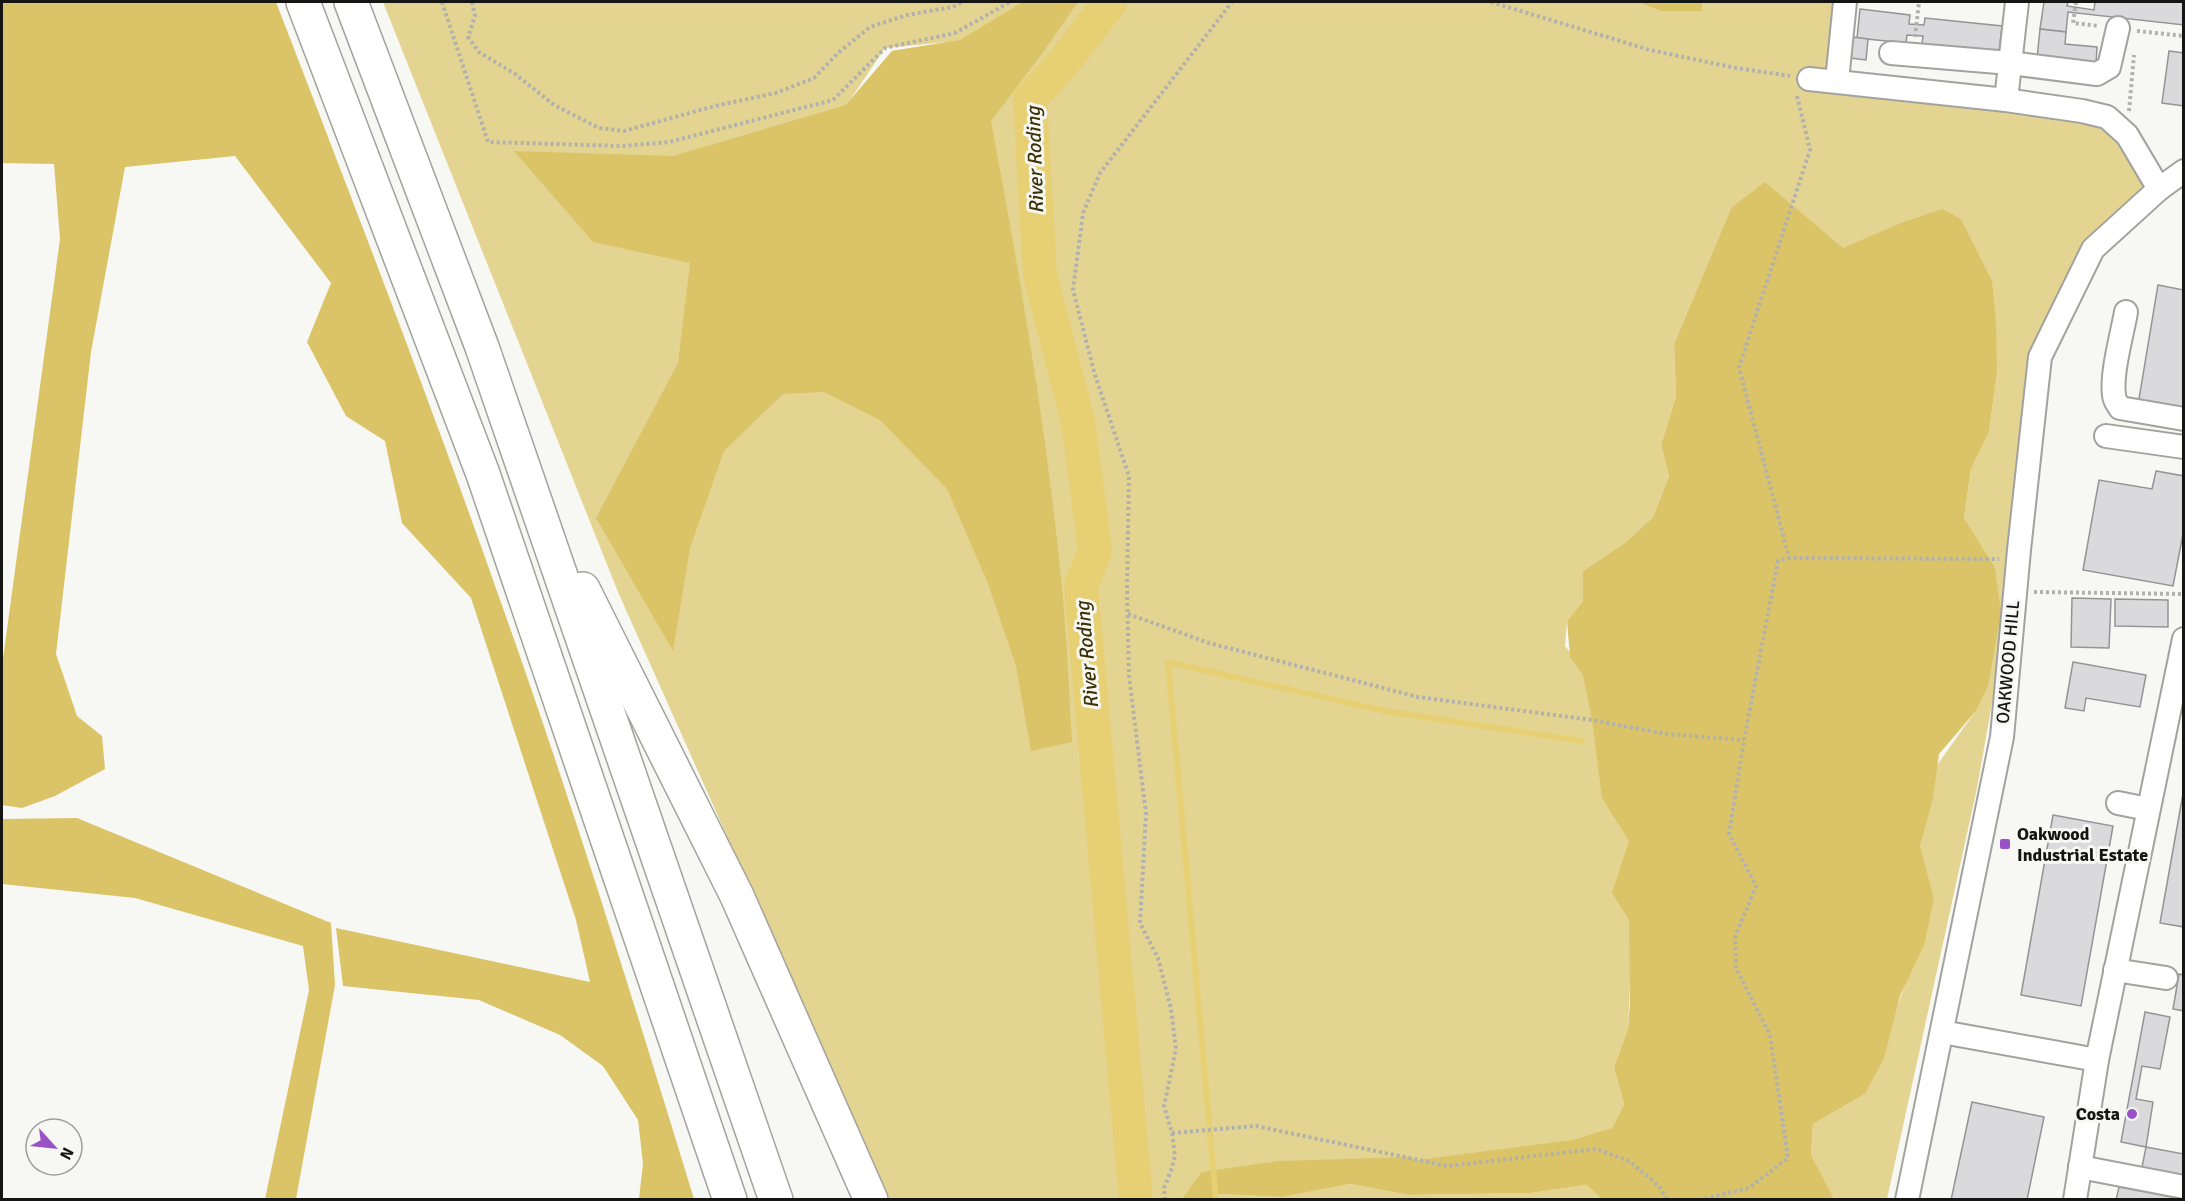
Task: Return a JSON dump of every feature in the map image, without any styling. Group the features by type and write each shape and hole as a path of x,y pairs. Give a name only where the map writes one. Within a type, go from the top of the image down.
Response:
{"highway":[{"path":"303,2 483,474 728,1195"},
{"path":"351,2 482,347 776,1200"},
{"path":"524,469 737,896 871,1200"}],"street":[{"path":"1837,81 1845,2"},
{"path":"2006,100 2017,2"},
{"path":"1891,54 2010,63 2097,74 2109,67 2130,34"},
{"path":"1809,79 2006,100 2107,117 2127,135 2159,189"},
{"name":"OAKWOOD HILL","path":"1907,1200 2001,737 2040,357 2093,249 2159,189 2184,171"},
{"path":"2126,312 2113,393 2115,401 2120,408 2184,419"},
{"path":"2106,436 2184,447"},
{"path":"2075,1200 2097,1060 2184,639"},
{"path":"2118,803 2148,809"},
{"path":"2115,970 2166,978"},
{"path":"1942,1032 2097,1060"},
{"path":"2080,1167 2184,1187"}],"path":[{"path":"442,2 488,142 623,146 669,142 833,100 885,48 955,33 1010,2"},
{"path":"472,2 475,16 468,37 479,52 515,74 554,105 599,128 624,131 715,106 776,93 814,78 838,53 870,27 906,15 952,7 962,2"},
{"path":"1165,1200 1164,1188 1175,1155 1172,1133 1164,1106 1176,1049 1171,1009 1158,958 1140,923 1146,814 1129,676 1129,476 1095,375 1073,290 1083,213 1100,173 1232,2"},
{"path":"1491,2 1650,50 1736,68 1809,79"},
{"path":"1915,40 1918,2"},
{"path":"2076,2 2073,23 2130,34 2184,36"},
{"path":"2127,135 2134,54"},
{"path":"1789,558 1739,367 1810,150 1796,93 1809,79"},
{"path":"1699,1200 1749,1188 1788,1158 1770,1035 1736,968 1735,937 1756,886 1729,834 1744,740 1778,561 1789,558 2018,560"},
{"path":"2015,591 2184,594"},
{"path":"1128,614 1209,643 1418,697 1592,720 1666,734 1744,740"},
{"path":"1172,1133 1256,1126 1447,1166 1596,1149 1629,1161 1659,1186 1667,1200"}],"shaded area":[{"path":"2,2 276,2 421,381 530,684 602,904 694,1199 639,1199 643,1163 638,1120 603,1066 560,1035 479,1000 343,986 336,928 590,982 576,920 471,598 402,523 385,441 346,416 307,342 331,283 235,156 125,167 91,352 56,654 77,716 102,736 105,769 55,796 22,808 2,805 2,666 60,239 54,164 2,163"},
{"path":"383,2 1832,2 1837,81 2107,117 2159,189 2093,249 2040,357 2019,550 1977,788 1887,1199 1831,1199 1811,1155 1813,1124 1865,1094 1931,914 1920,846 1937,765 1975,712 1964,518 1971,469 1989,432 1997,373 1843,248 1731,208 1674,344 1676,396 1661,445 1669,476 1653,517 1626,542 1583,571 1583,601 1567,621 1565,646 1588,675 1636,846 1628,1029 1614,1067 1624,1104 1612,1128 1560,1152 1201,1172 1182,1199 889,1199 618,592","holes":["947,42 892,51 850,100 885,48"]},
{"path":"1023,2 1078,2 991,121 1041,412 1056,529 1067,646 1072,742 1031,751 1016,666 987,581 947,489 880,420 824,392 783,394 724,451 690,548 673,651 596,518 678,363 690,263 593,242 514,151 673,156 846,105 892,51 960,40"},
{"path":"1638,2 1702,2 1702,11 1661,11"},
{"path":"1765,182 1843,248 1901,223 1942,209 1961,219 1992,281 1996,321 1997,373 1989,432 1971,469 1964,518 1995,568 2001,613 1988,686 1975,712 1939,754 1933,798 1920,846 1934,899 1924,945 1900,996 1884,1058 1865,1094 1813,1124 1811,1155 1834,1199 1602,1199 1586,1185 1531,1193 1409,1195 1350,1184 1283,1197 1217,1194 1215,1199 1182,1199 1201,1172 1279,1161 1409,1157 1417,1160 1573,1140 1612,1128 1624,1104 1614,1067 1628,1029 1630,1002 1629,920 1612,893 1629,841 1602,798 1592,720 1583,675 1570,657 1567,621 1583,601 1583,571 1626,542 1653,517 1669,476 1661,445 1676,396 1674,344 1731,208"},
{"path":"77,818 331,923 335,985 296,1199 265,1199 309,990 303,946 135,898 2,884 2,819"},
{"path":"1350,1184 1409,1195 1531,1193 1586,1185 1602,1199 1215,1200 1217,1194 1283,1197"}],"building":[{"path":"2044,2 2068,2 2067,6 2094,10 2095,2 2184,2 2184,25 2068,12 2066,32 2040,29"},
{"path":"1860,9 1910,15 1909,24 1924,25 1925,18 2002,26 1999,52 1922,44 1923,36 1907,35 1906,43 1857,38"},
{"path":"2040,29 2066,32 2065,44 2097,47 2096,64 2037,59"},
{"path":"1853,37 1868,39 1866,60 1850,58"},
{"path":"2169,51 2184,53 2184,106 2162,103"},
{"path":"2158,285 2184,290 2184,413 2138,405"},
{"path":"2156,471 2184,476 2184,529 2173,586 2083,570 2099,480 2152,489"},
{"path":"2072,598 2111,599 2109,648 2071,647"},
{"path":"2115,599 2168,600 2168,627 2115,626"},
{"path":"2073,662 2146,675 2140,707 2086,698 2084,711 2065,708"},
{"path":"2184,788 2184,927 2160,923"},
{"path":"2053,815 2113,826 2081,1006 2021,995"},
{"path":"2179,974 2184,975 2184,1011 2173,1009"},
{"path":"2145,1012 2170,1017 2160,1069 2142,1066 2136,1099 2153,1102 2146,1147 2121,1142"},
{"path":"1972,1102 2044,1117 2027,1200 1951,1200"},
{"path":"2146,1147 2184,1154 2184,1186 2140,1177"},
{"path":"2119,1187 2184,1199 2184,1200 2116,1200"}],"waterway":[{"name":"River Roding","path":"1110,2 1063,63 1030,99 1040,275 1078,421 1095,551 1081,586 1136,1200"},
{"path":"1216,1200 1168,662 1385,711 1582,741"}],"place":[{"name":"Oakwood Industrial Estate","path":"2005,844"},
{"name":"Costa","path":"2132,1114"}]}
